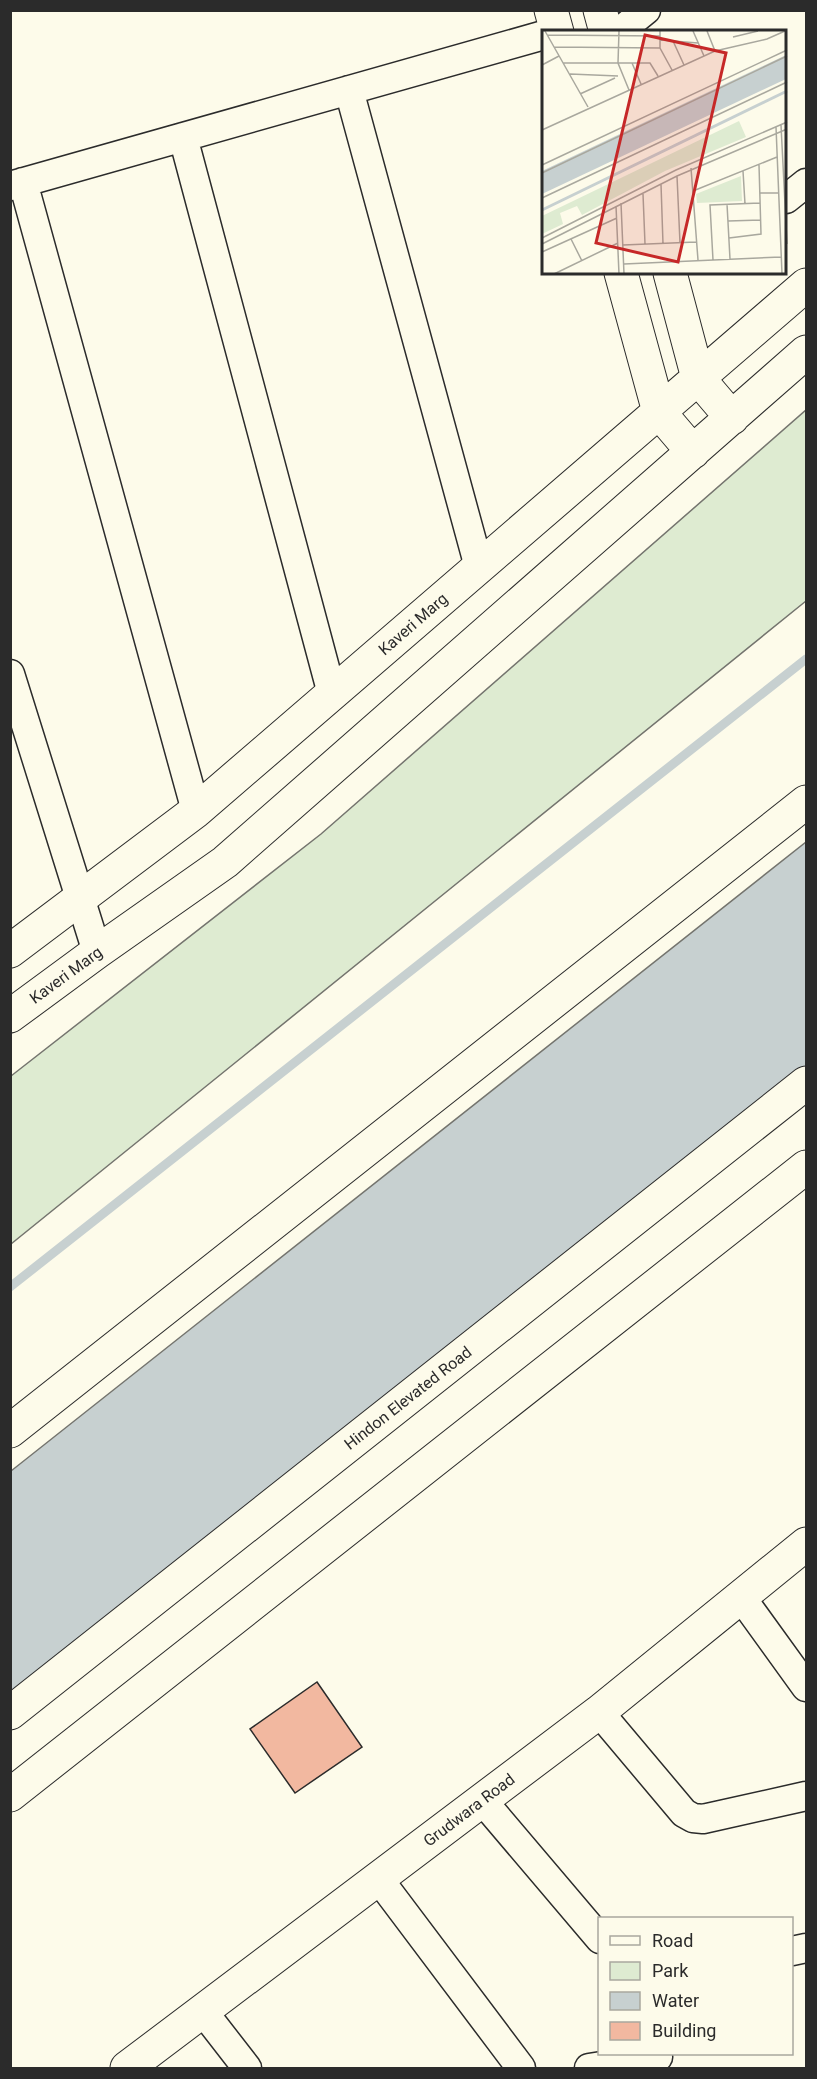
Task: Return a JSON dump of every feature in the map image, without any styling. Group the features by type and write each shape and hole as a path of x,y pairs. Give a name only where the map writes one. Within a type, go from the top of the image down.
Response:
{"main road":[{"path":"551,10 556,30"},
{"path":"600,10 605,30"},
{"path":"621,274 659,412 693,452"},
{"path":"677,277 698,378 732,418"},
{"name":"Kaveri Marg","path":"10,951 81,900 196,811 807,285"},
{"name":"Kaveri Marg","path":"10,1016 225,862 807,352"},
{"path":"10,1431 807,802"},
{"name":"Hindon Elevated Road","path":"10,1713 807,1083"},
{"path":"10,1795 807,1167"},
{"name":"Grudwara Road","path":"127,2068 599,1712 807,1544"}],"street":[{"path":"621,30 646,10"},
{"path":"196,811 17,184 542,36"},
{"path":"349,90 479,567"},
{"path":"183,137 332,694"},
{"path":"787,198 807,183"},
{"path":"13,691 97,952"},
{"path":"741,1597 807,1687"},
{"path":"599,1712 684,1813 693,1818 704,1819 807,1796"},
{"path":"482,1800 598,1937"},
{"path":"378,1878 521,2068"},
{"path":"202,2010 247,2068"},
{"path":"589,2068 658,2060"}],"green space":[{"path":"806,410 806,601 11,1244 11,1076 321,834"}],"water":[{"path":"806,842 806,1103 11,1730 11,1471"}],"building":[{"path":"317,1682 362,1747 295,1793 250,1729"}],"waterway":[{"path":"10,1287 806,659"}]}
